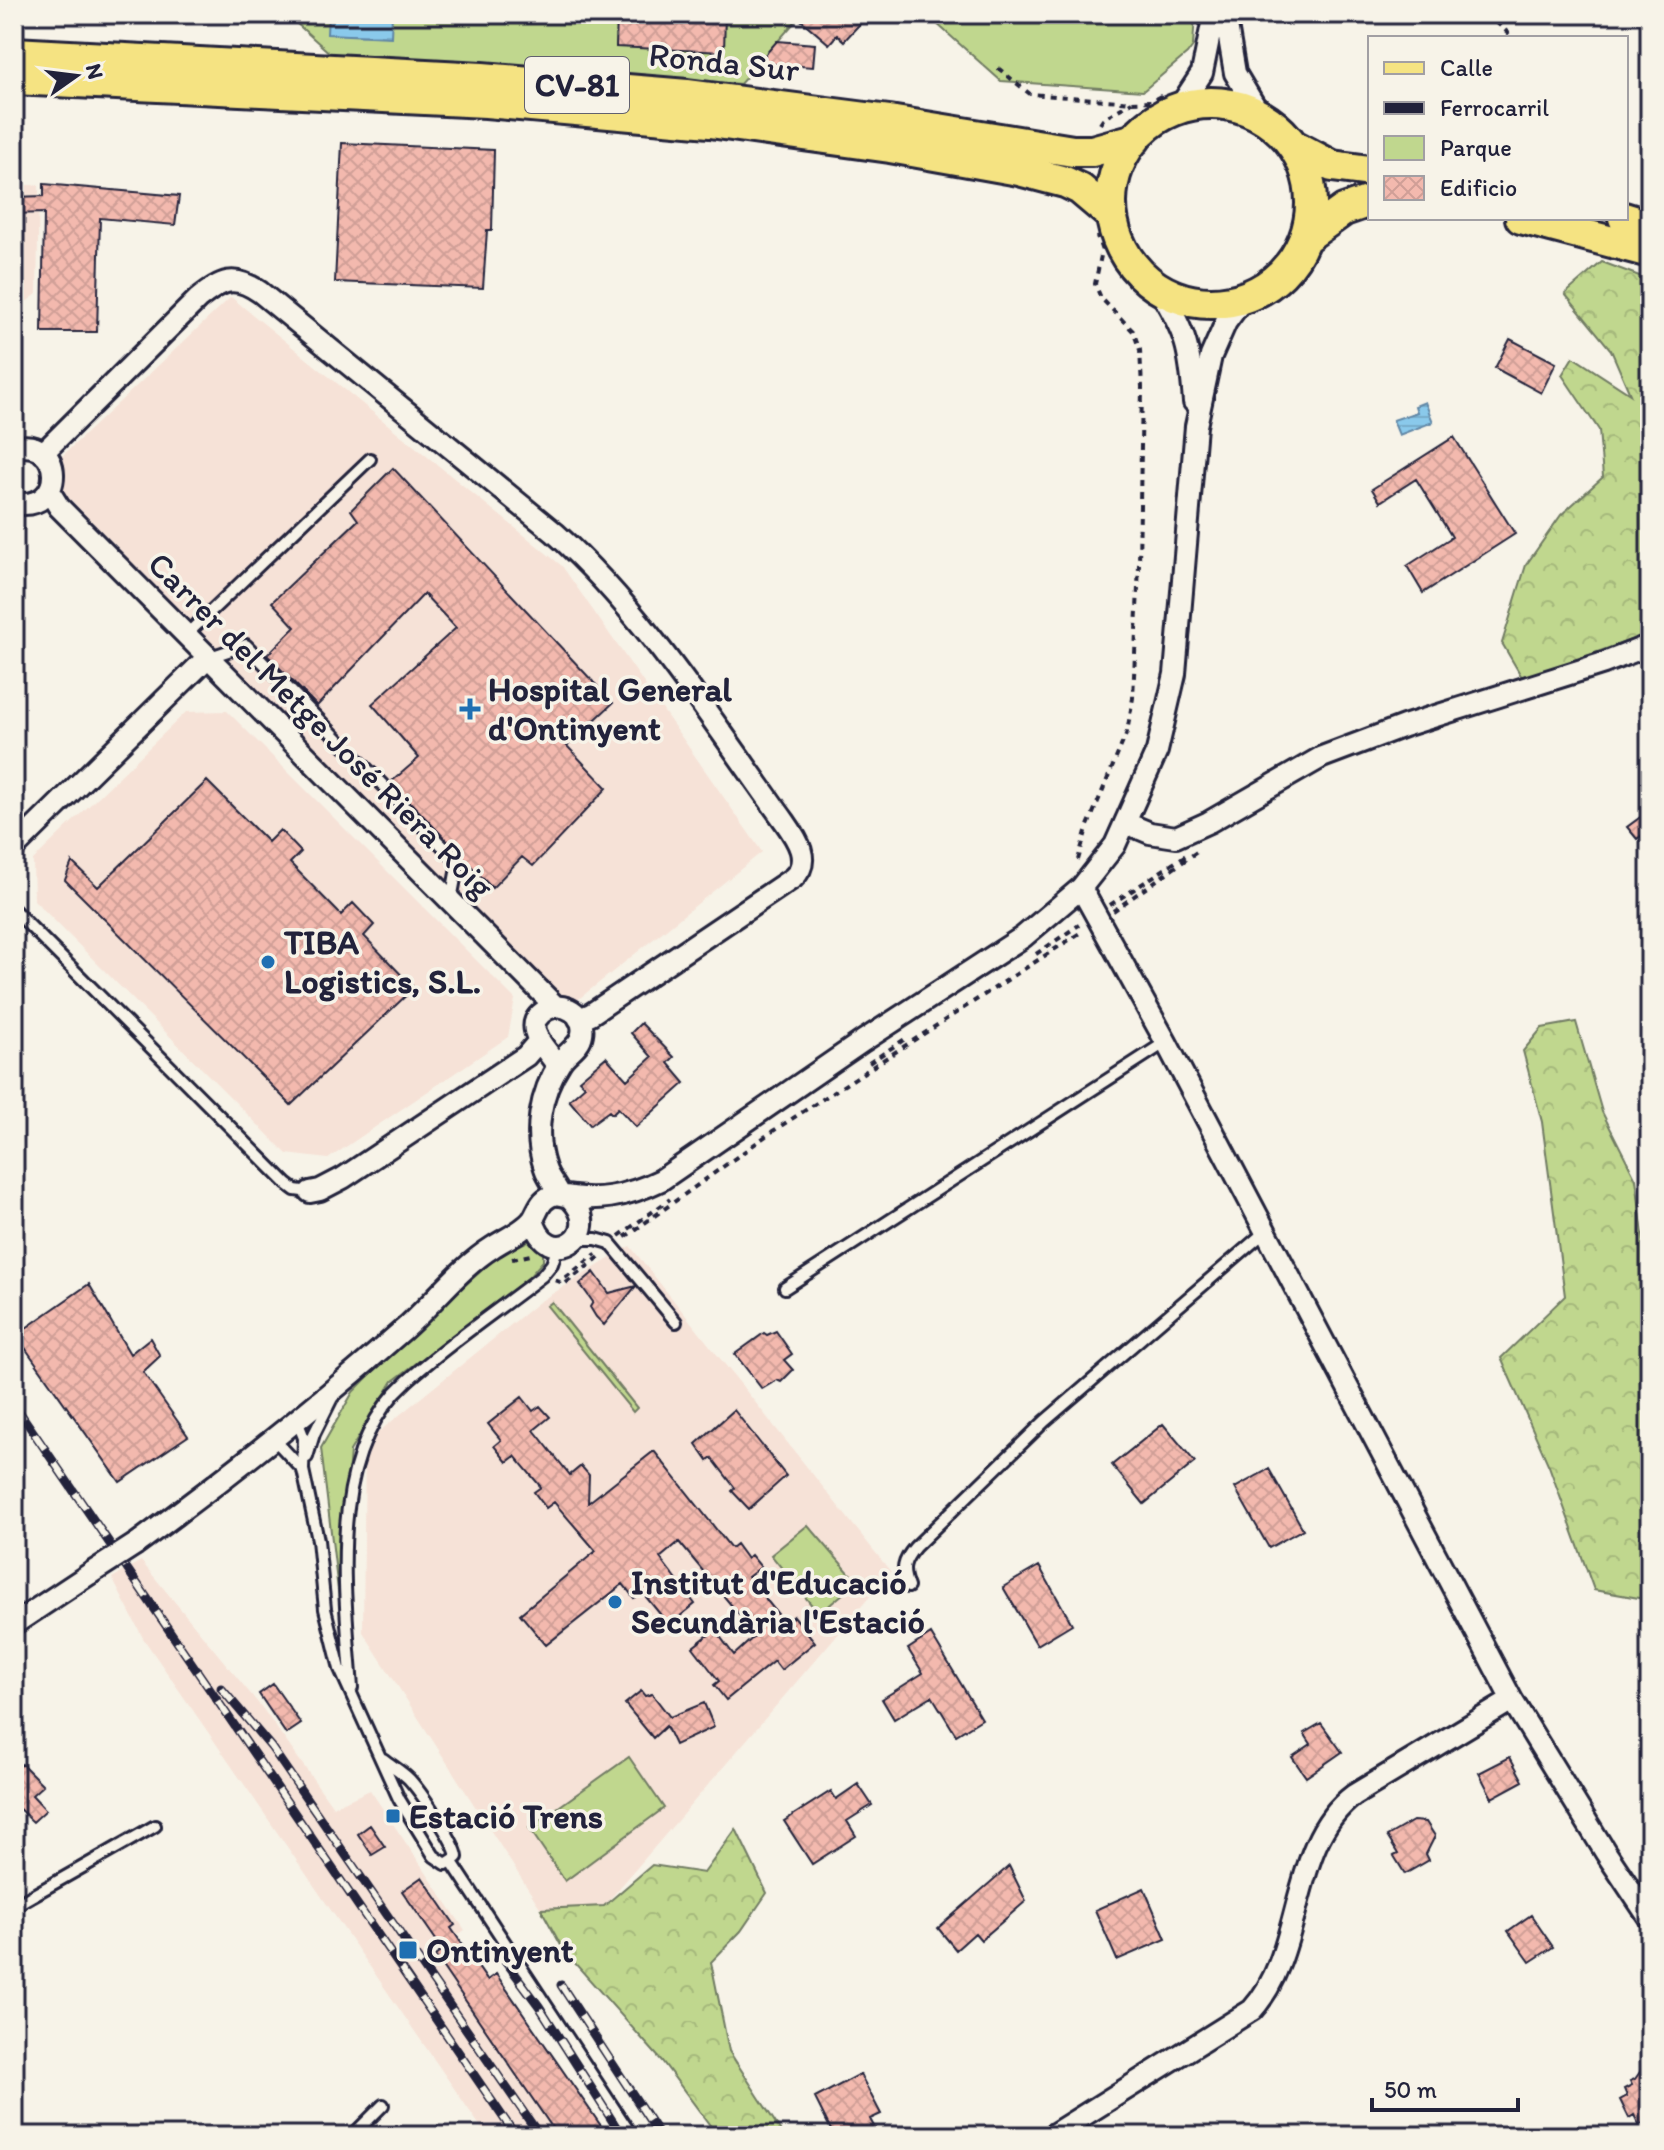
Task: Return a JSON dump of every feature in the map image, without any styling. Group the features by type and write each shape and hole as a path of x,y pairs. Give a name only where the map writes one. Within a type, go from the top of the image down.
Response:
{"main road":[{"name":"Ronda Sur","path":"14,53 482,78 618,89 799,109 1061,150 1092,151 1135,139"},
{"name":"Ronda Sur","path":"14,79 486,102 710,122 890,147 1019,170 1080,189 1101,219"},
{"name":"CV-81","path":"1199,103 1220,103 1260,115 1279,129 1294,146 1308,175 1311,207 1305,238 1295,258 1281,275 1243,299 1215,304 1186,301 1159,289 1142,276 1127,258 1117,238 1101,219 1120,162 1135,139 1154,120 1179,108 1199,103"},
{"name":"CV-81","path":"1294,146 1332,166 1368,171"},
{"name":"CV-81","path":"1305,238 1344,210 1368,202"},
{"path":"1628,219 1650,226"},
{"path":"1529,220 1650,252"}],"street":[{"path":"1179,108 1202,73 1214,14"},
{"path":"1225,14 1235,73 1260,115"},
{"path":"43,453 198,299 221,283 243,282 260,292 555,533 597,572 633,613 785,822 801,847 802,862 793,878 591,1014 579,1019"},
{"path":"1159,289 1179,323 1190,354 1196,426"},
{"path":"310,1192 343,1178 547,1053 579,1042 582,1026 569,1009 547,1012 535,1027 547,1053 538,1133 546,1172 565,1202 584,1224 567,1242 550,1245 535,1226 538,1205 565,1202 608,1199 661,1180 863,1041 1027,934 1081,888 1115,845 1157,751 1175,674 1196,426 1218,337 1243,299"},
{"path":"14,448 29,446 43,453 54,473 50,499 25,505 14,503"},
{"name":"Carrer del Metge José Riera Roig","path":"50,499 538,988 547,1012"},
{"path":"1126,823 1150,833 1176,837 1209,822 1322,757 1404,726 1604,663 1650,645"},
{"path":"14,848 207,658"},
{"path":"1081,888 1166,1042 1512,1700 1650,1919"},
{"path":"14,1624 136,1544 340,1384 405,1328 469,1264 514,1234 535,1226"},
{"path":"1051,2136 1252,2010 1274,1978 1319,1836 1332,1814 1354,1795 1512,1700"}],"lane":[{"path":"185,636 370,459"},
{"path":"207,658 246,645 458,862 451,902"},
{"path":"14,910 287,1184 295,1190 310,1192"},
{"path":"785,1288 1166,1042"},
{"path":"908,1587 903,1573 904,1559 924,1537 1045,1421 1266,1231"},
{"path":"353,1698 343,1567 347,1514 360,1454 378,1416 405,1382 542,1276 567,1242 596,1239 611,1244 676,1322"},
{"path":"303,1470 314,1434 340,1384"},
{"path":"293,1422 298,1423 304,1438 303,1470 318,1540 325,1609 340,1669 399,1799 434,1856 446,1864 452,1862 457,1857 456,1849 449,1838 409,1779 383,1759"},
{"path":"273,1438 303,1470"},
{"path":"14,1906 155,1826"},
{"path":"452,1862 632,2136"},
{"path":"352,2136 383,2105"}],"path":[{"path":"1487,14 1512,36"},
{"path":"998,68 1030,94 1132,102 1104,118 1096,128 1092,151"},
{"path":"1078,861 1087,828 1127,732 1133,698 1142,402 1140,350 1133,331 1101,298 1095,284 1102,251 1101,219"},
{"path":"566,1283 611,1244 773,1131 1209,841"},
{"path":"542,1276 560,1282 742,1146 1042,950 1097,918"},
{"path":"1027,934 1042,950"}],"shaded area":[{"path":"14,185 39,185 37,294 14,311"},
{"name":"Hospital General d'Ontinyent","path":"231,297 562,566 762,852 570,1006 44,473"},
{"path":"227,711 515,999 508,1037 328,1159 287,1154 34,900 33,860 186,712"},
{"name":"Institut d'Educació Secundària l'Estació","path":"630,1246 891,1572 604,1906 541,1909 363,1632 365,1443 539,1302"},
{"path":"141,1561 263,1709 333,1807 370,1790 465,1930 432,1952 558,2136 487,2136 143,1638 112,1578"}],"green space":[{"path":"286,14 802,14 740,84 332,55"},
{"path":"926,14 1195,14 1193,46 1143,91 1001,81"},
{"path":"1602,262 1650,280 1650,633 1523,679 1502,643 1526,565 1561,515 1603,477 1599,430 1562,375 1573,357 1630,394 1611,350 1565,294"},
{"path":"1576,1022 1602,1112 1636,1179 1650,1291 1650,1600 1594,1590 1549,1466 1501,1358 1565,1296 1542,1122 1523,1051 1542,1028"},
{"path":"528,1241 543,1246 543,1261 529,1277 393,1381 350,1451 341,1564 344,1641 321,1448 353,1392 410,1334 498,1256"},
{"path":"552,1302 637,1408 633,1412 547,1306"},
{"path":"808,1525 857,1582 819,1614 771,1555"},
{"path":"629,1757 664,1808 565,1881 529,1828"},
{"path":"736,1829 767,1893 741,1931 711,1962 729,2051 784,2136 722,2136 712,2128 662,2061 564,1951 541,1909 604,1906 652,1865 704,1873"}],"water":[{"path":"328,14 392,14 391,37 327,34"},
{"path":"1425,402 1433,422 1399,435 1393,420 1417,412 1415,406"}],"building":[{"path":"617,14 725,14 724,52 616,47"},
{"path":"794,14 869,14 844,41 837,35 829,44"},
{"path":"777,41 815,44 813,67 758,63"},
{"path":"342,143 494,150 492,230 487,230 483,288 335,282"},
{"path":"44,184 179,196 175,225 100,218 97,332 42,332 44,213 14,214 14,197 44,196"},
{"path":"1510,339 1556,363 1541,393 1495,368"},
{"path":"1454,437 1515,534 1423,593 1407,566 1452,537 1416,479 1380,502 1372,489"},
{"path":"393,468 613,703 567,746 607,788 533,866 522,857 492,888 391,782 419,758 372,704 456,628 424,594 317,706 267,655 295,627 272,602 358,520 351,510"},
{"name":"TIBA Logistics, S.L.","path":"207,781 268,842 280,830 301,852 290,863 341,915 353,903 374,925 364,936 414,988 291,1105 65,880 72,862 98,887"},
{"path":"1650,810 1650,829 1637,839 1627,827"},
{"path":"641,1023 674,1057 668,1063 685,1083 636,1127 618,1108 590,1125 569,1100 585,1086 579,1080 606,1057 627,1080 652,1057 631,1033"},
{"path":"594,1272 609,1293 636,1286 604,1325 590,1307 593,1302 580,1284"},
{"path":"89,1284 130,1354 150,1338 160,1356 143,1372 188,1436 120,1482 16,1335"},
{"path":"776,1331 792,1354 784,1360 793,1370 781,1382 777,1380 762,1389 735,1354 764,1333 767,1335"},
{"path":"522,1397 533,1411 540,1406 550,1417 534,1430 570,1475 581,1466 589,1475 588,1503 654,1451 731,1548 736,1544 747,1559 751,1555 761,1567 748,1577 785,1623 794,1616 815,1642 781,1670 774,1661 726,1700 714,1685 719,1681 693,1647 715,1630 734,1655 756,1635 679,1542 660,1558 695,1604 669,1625 642,1592 634,1598 623,1584 546,1645 520,1614 596,1551 554,1502 546,1508 534,1492 541,1487 515,1456 507,1462 494,1446 501,1440 488,1424"},
{"path":"734,1410 786,1476 749,1509 732,1491 735,1488 712,1458 708,1461 696,1444"},
{"path":"1163,1424 1195,1462 1144,1504 1112,1465"},
{"path":"1269,1469 1303,1529 1269,1548 1235,1488"},
{"path":"1039,1566 1072,1624 1037,1645 1003,1587"},
{"path":"931,1634 982,1719 956,1735 932,1696 894,1719 882,1699 923,1673 908,1649"},
{"path":"273,1684 301,1724 286,1734 259,1694"},
{"path":"641,1691 645,1696 652,1694 670,1717 704,1703 714,1727 675,1745 666,1726 653,1738 625,1704"},
{"path":"1321,1723 1342,1752 1306,1777 1292,1757 1311,1744 1304,1733"},
{"path":"1510,1757 1523,1781 1492,1798 1479,1773"},
{"path":"22,1764 43,1785 32,1795 46,1810 33,1822 14,1804 14,1772"},
{"path":"858,1784 872,1805 847,1821 856,1836 812,1864 784,1821 831,1791 836,1799"},
{"path":"1413,1821 1426,1822 1435,1836 1426,1854 1429,1860 1405,1874 1387,1836"},
{"path":"370,1825 385,1847 372,1855 358,1834"},
{"path":"1009,1866 1026,1901 981,1940 975,1933 956,1950 938,1928"},
{"path":"422,1877 455,1925 451,1928 487,1980 496,1974 608,2136 558,2136 435,1956 443,1950 402,1891"},
{"path":"1144,1888 1166,1939 1117,1960 1095,1910"},
{"path":"1531,1915 1553,1947 1530,1962 1508,1931"},
{"path":"1650,2058 1650,2120 1639,2125 1634,2115 1629,2118 1620,2100 1627,2096 1624,2089 1632,2085 1630,2081 1635,2079"},
{"path":"860,2074 881,2114 870,2119 879,2136 834,2136 815,2098"}],"railway":[{"path":"14,1404 516,2136"},
{"path":"221,1688 271,1747 540,2136"},
{"path":"498,1951 539,2006 622,2136"},
{"path":"561,1985 660,2136"}],"place":[{"name":"Hospital General d'Ontinyent","path":"470,709"},
{"name":"TIBA Logistics, S.L.","path":"268,962"},
{"name":"Institut d'Educació Secundària l'Estació","path":"615,1602"},
{"name":"Estació Trens","path":"393,1816"},
{"name":"Ontinyent","path":"408,1950"}]}
